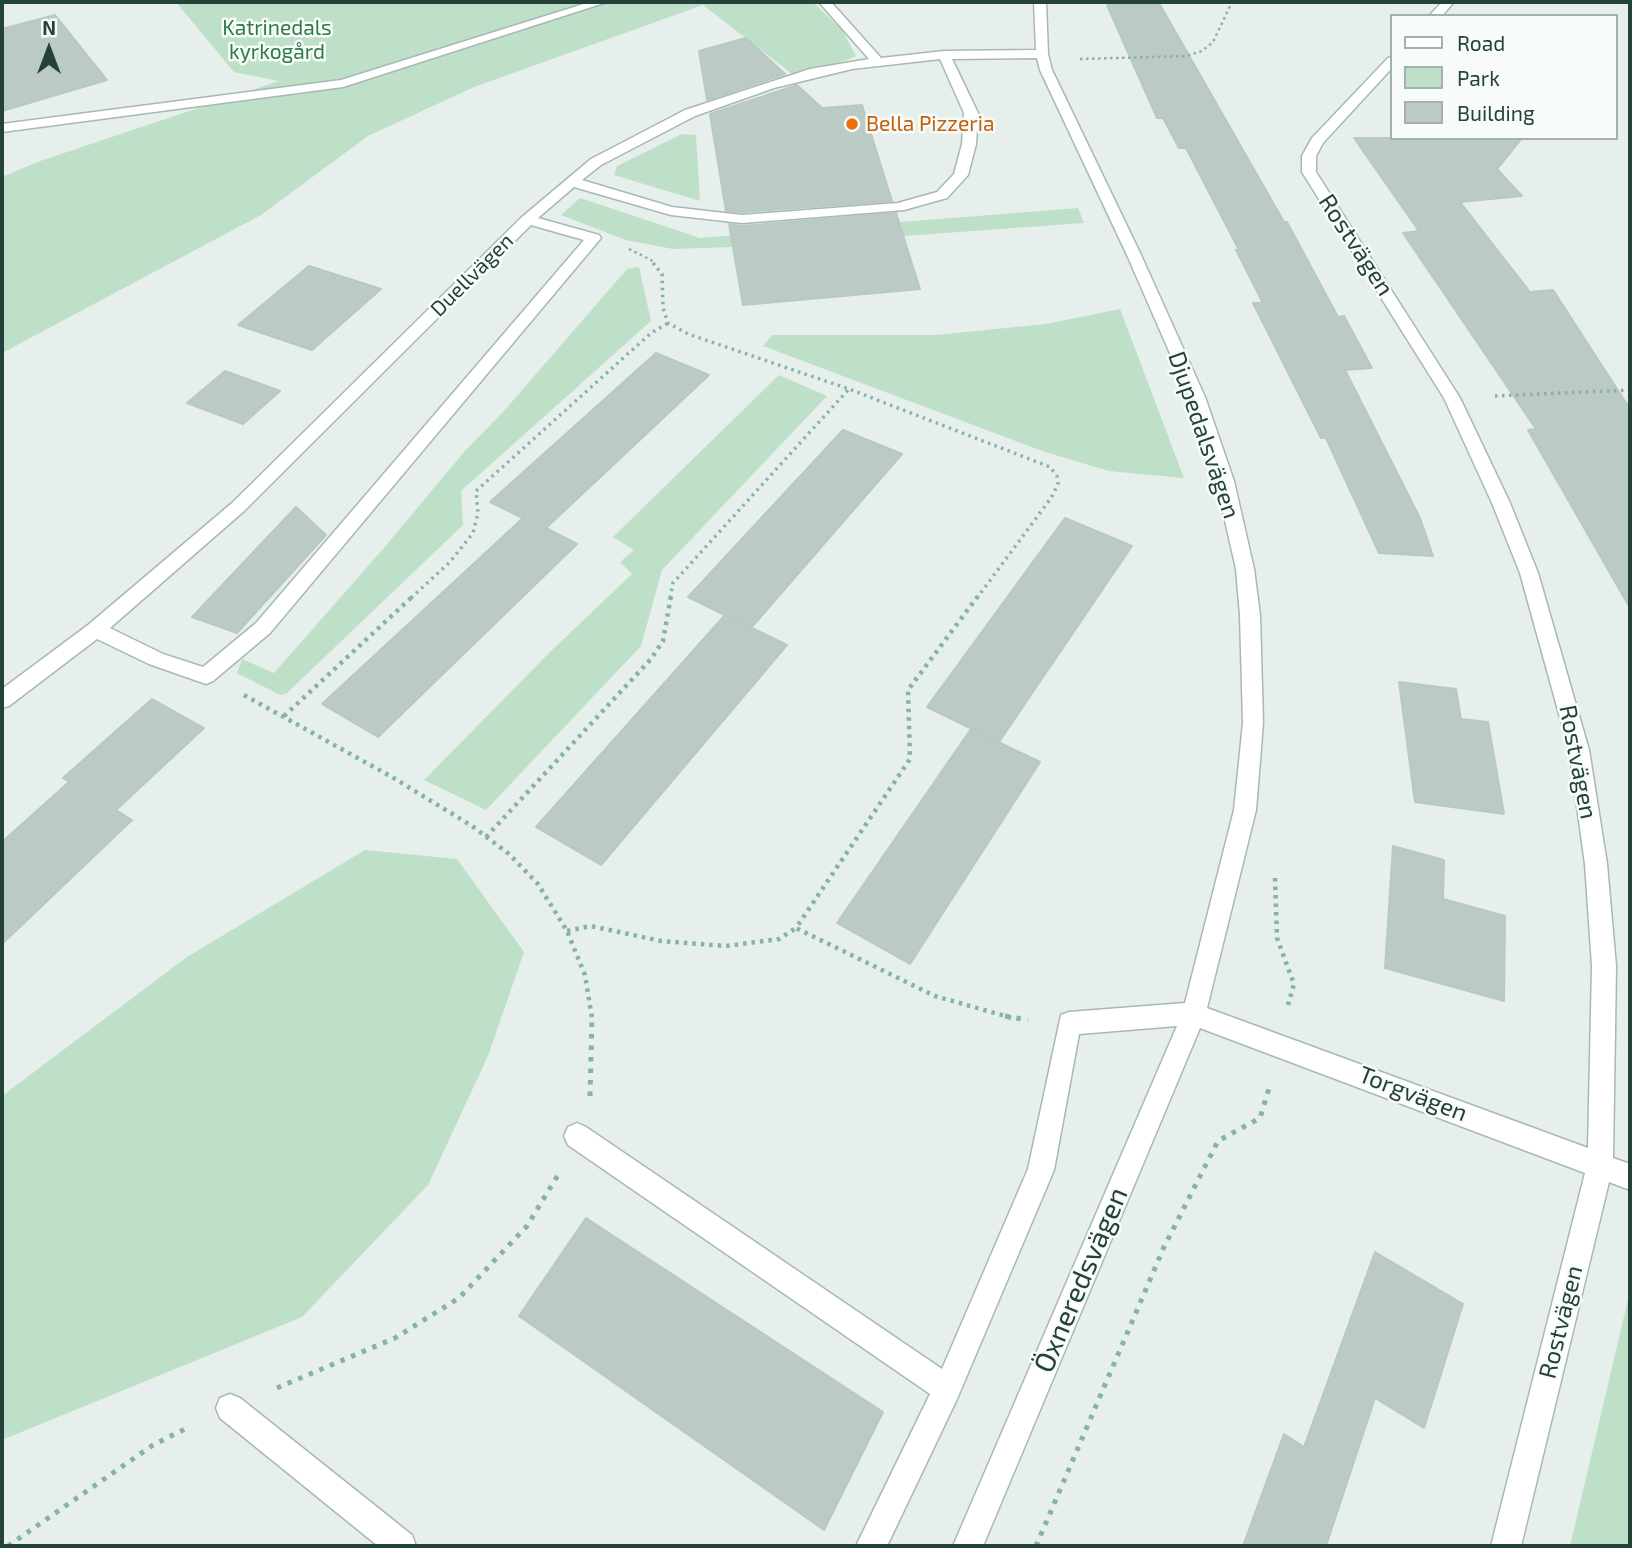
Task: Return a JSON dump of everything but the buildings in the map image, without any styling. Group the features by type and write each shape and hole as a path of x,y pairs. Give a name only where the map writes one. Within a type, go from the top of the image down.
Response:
{"street":[{"path":"2,128 121,110 304,90 342,83 601,2"},
{"path":"825,2 878,62"},
{"name":"Djupedalsvägen","path":"1040,2 1042,54 1058,98 1134,255 1197,397 1225,481 1245,569 1253,665 1253,723 1245,810 1194,1014"},
{"name":"Duellvägen","path":"2,700 95,630 238,507 527,220 596,162 690,113 814,72 944,55 1042,54"},
{"path":"573,182 671,211 742,219 899,207 942,195 961,175 969,144 971,113 944,55"},
{"name":"Rostvägen","path":"1390,63 1317,141 1309,156 1309,172 1452,398 1501,503 1529,573 1579,750 1596,864 1604,966 1600,1166 1507,1546"},
{"path":"95,630 156,659 206,676 264,628 594,238 527,220"},
{"path":"871,1546 947,1389 1041,1170 1069,1023 1194,1014"},
{"name":"Torgvägen","path":"1194,1014 1630,1177"},
{"name":"Öxneredsvägen","path":"968,1546 1194,1014"},
{"path":"577,1136 947,1389"},
{"path":"230,1408 401,1546"}],"path":[{"path":"1071,59 1186,56 1202,51 1213,42 1232,2"},
{"path":"2,12 5,16"},
{"path":"566,931 591,926 661,941 726,946 779,939 796,928 910,760 908,690 1051,498 1058,484 1057,476 1050,467 1038,461 849,389 688,334 668,323 663,308 662,274 651,260 629,249 594,238"},
{"path":"284,716 450,562 473,533 478,513 476,491 651,333 668,323"},
{"path":"486,836 651,659 663,641 673,583 849,389"},
{"path":"1452,398 1630,390"},
{"path":"8,1546 153,1445 230,1408 395,1338 459,1298 527,1226 567,1161 587,1113 592,1078 593,1026 585,975 566,931 538,884 509,854 486,836 392,777 206,676"},
{"path":"1036,1546 1164,1247 1218,1141 1260,1118 1268,1097 1276,1044 1294,984 1277,938 1273,885 1275,873"},
{"path":"796,928 935,996 1010,1018 1069,1023"}],"green space":[{"name":"Katrinedals kyrkogård","path":"176,2 813,2 842,30 856,56 800,80 703,5 474,87 368,136 261,215 2,353 2,177 40,161 279,81 234,72"},
{"path":"682,134 696,135 700,201 614,175 617,166"},
{"path":"580,198 700,238 1078,208 1084,223 764,246 673,249 626,240 561,215"},
{"path":"639,267 651,321 461,491 463,525 286,694 280,695 237,673 242,659 274,673 464,452 504,411 627,269"},
{"path":"1120,309 1184,478 1109,471 1045,452 763,346 772,335 935,335 1046,324"},
{"path":"779,375 827,396 662,570 641,646 486,810 424,780 551,651 632,574 620,562 634,550 613,537"},
{"path":"365,850 457,859 524,952 488,1056 428,1185 302,1317 2,1440 2,1096 187,957"},
{"path":"1630,1291 1630,1546 1570,1546"}],"place":[{"name":"Bella Pizzeria","path":"852,124"}]}
